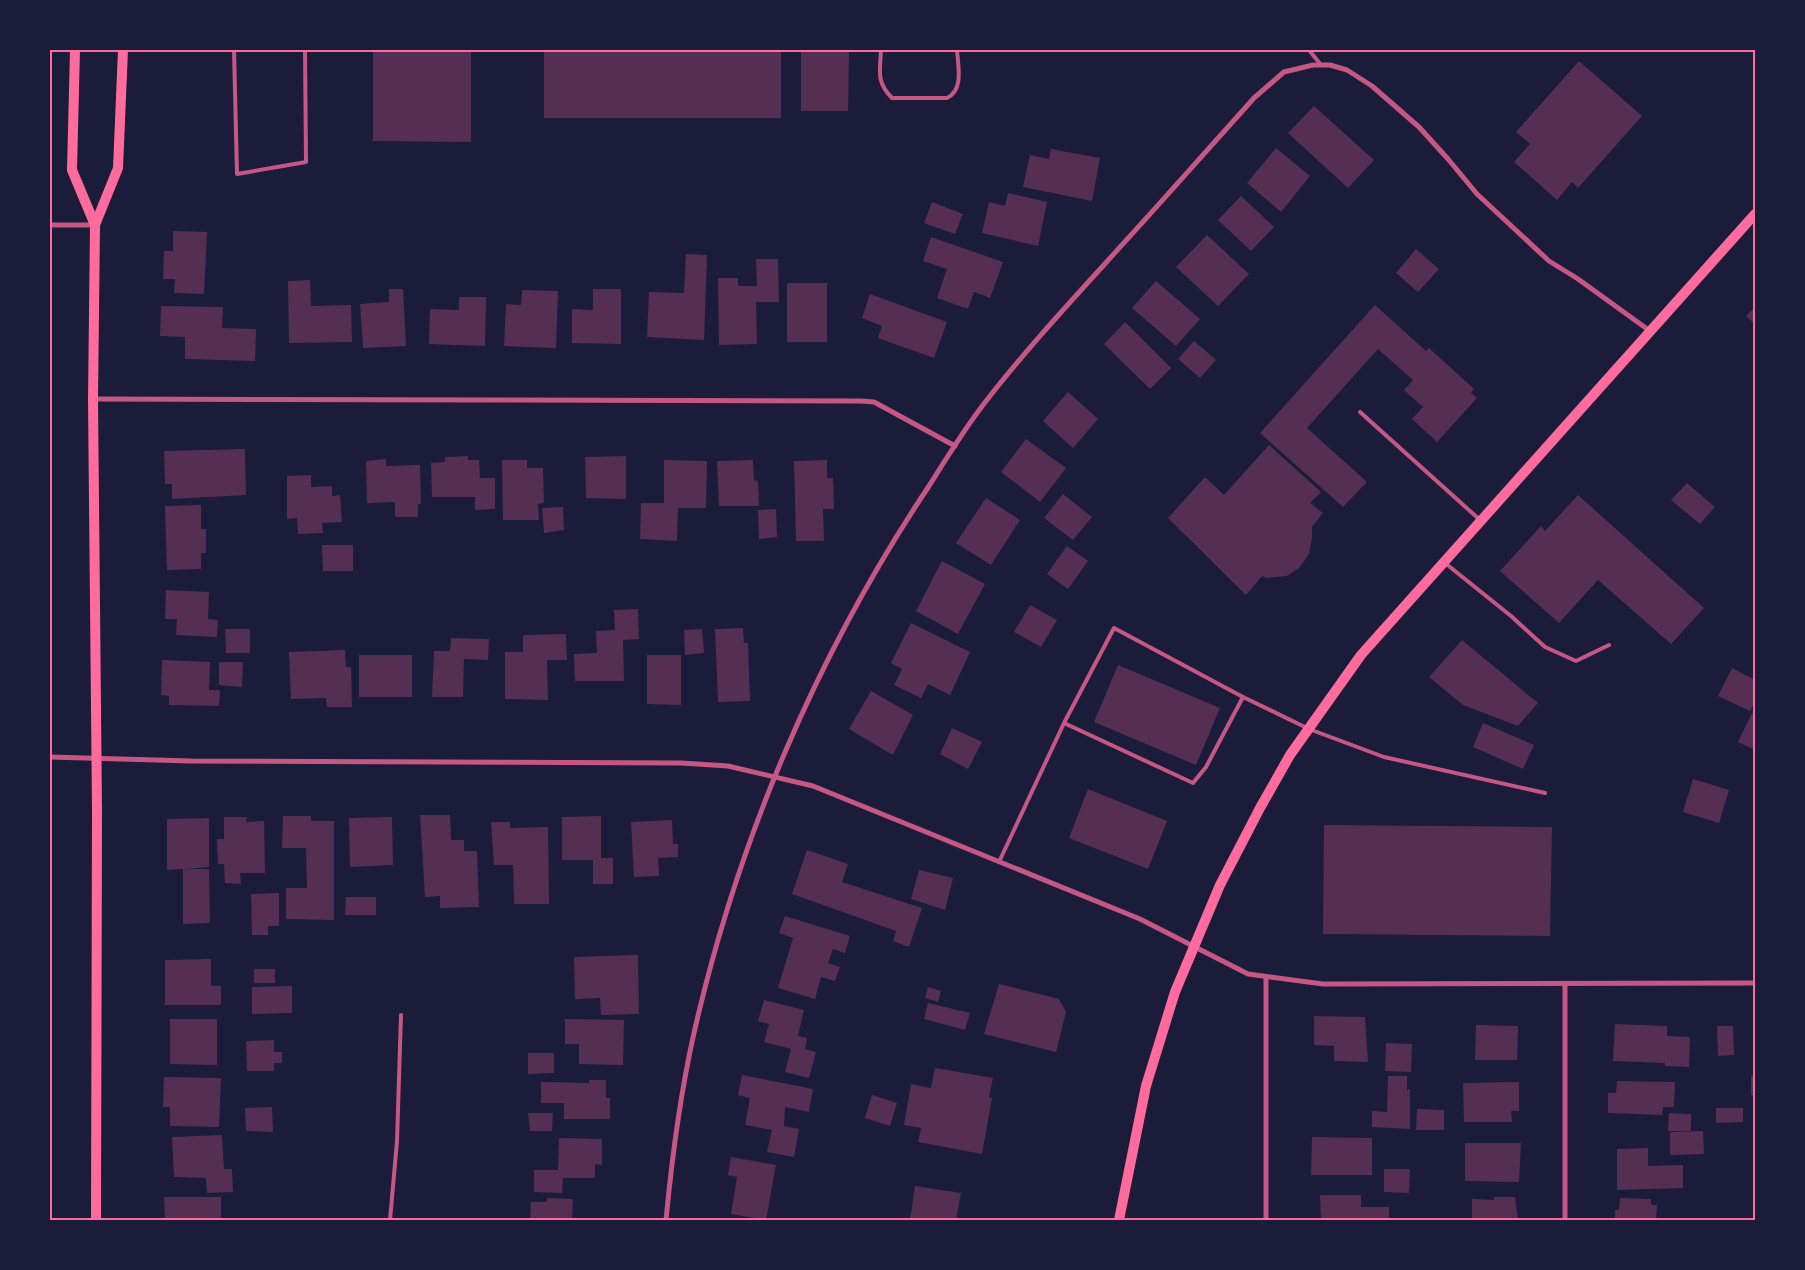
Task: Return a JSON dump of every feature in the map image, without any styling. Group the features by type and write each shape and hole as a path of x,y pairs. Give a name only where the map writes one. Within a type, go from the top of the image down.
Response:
{"main road":[{"path":"74,50 72,170 96,225"},
{"path":"96,1220 96,758 93,399 96,225 118,168 124,50"},
{"path":"1119,1220 1146,1086 1175,992 1220,886 1290,755 1361,655 1755,214"}],"street":[{"path":"666,1220 675,1138 694,1034 717,942 756,823 774,776 833,648 895,536 982,406 1052,322 1254,98 1284,72 1321,65 1347,70 1372,86 1419,127 1476,194 1549,261 1578,279 1650,331"},
{"path":"50,225 96,225"},
{"path":"93,399 862,400 874,402 955,446"},
{"path":"50,757 201,761 681,763 728,766 812,786 1140,919 1248,974 1266,978 1323,984 1565,985 1755,983"},
{"path":"1266,978 1266,1220"},
{"path":"1564,1220 1565,985"}],"lane":[{"path":"234,50 237,174 306,162 305,50"},
{"path":"881,50 880,79 882,88 892,98 947,98 953,95 958,89 958,50"},
{"path":"1309,50 1321,65"},
{"path":"1360,412 1480,520"},
{"path":"1443,562 1545,647 1576,661 1609,645"},
{"path":"999,862 1064,723 1114,628 1243,697 1309,729 1384,756 1545,793"},
{"path":"1064,723 1193,783 1206,767 1243,697"},
{"path":"390,1220 397,1141 401,1014"}],"building":[{"path":"373,50 471,50 471,142 373,141"},
{"path":"544,50 781,50 781,118 544,118"},
{"path":"801,50 849,50 848,111 801,111"},
{"path":"1579,61 1642,116 1578,188 1572,182 1557,200 1514,162 1530,144 1516,132"},
{"path":"1314,106 1374,160 1348,188 1288,133"},
{"path":"1276,148 1310,176 1281,212 1247,183"},
{"path":"1051,149 1100,158 1092,201 1023,187 1030,155 1049,159"},
{"path":"1008,193 1047,202 1038,246 982,233 989,202 1005,206"},
{"path":"1241,196 1274,227 1251,251 1218,220"},
{"path":"932,202 963,214 955,234 924,223"},
{"path":"173,231 207,232 204,294 174,293 175,279 163,279 164,251 173,251"},
{"path":"1207,235 1249,274 1218,306 1176,267"},
{"path":"931,237 1003,262 990,298 974,292 968,309 937,298 947,269 923,261"},
{"path":"1416,249 1439,269 1418,292 1396,273"},
{"path":"686,254 707,255 704,340 647,337 649,292 684,293"},
{"path":"756,259 778,259 779,302 756,302 757,344 719,345 718,278 738,278 738,286 757,286"},
{"path":"310,280 311,306 351,305 352,342 289,343 288,281"},
{"path":"1156,281 1200,319 1176,346 1132,308"},
{"path":"787,283 827,283 827,342 787,342"},
{"path":"389,289 403,289 406,346 363,348 360,304 389,302"},
{"path":"593,289 621,289 621,344 572,343 572,309 593,310"},
{"path":"522,290 558,291 556,348 504,346 506,304 521,305"},
{"path":"870,294 947,322 934,358 878,338 882,326 862,318"},
{"path":"459,297 486,297 485,346 429,344 430,309 459,310"},
{"path":"1375,305 1426,351 1429,348 1474,389 1471,393 1477,398 1437,442 1412,419 1423,407 1404,390 1413,380 1378,349 1307,428 1367,482 1343,507 1260,433"},
{"path":"161,306 223,307 222,328 256,329 255,361 185,359 185,337 160,336"},
{"path":"1755,307 1755,324 1746,316"},
{"path":"1125,322 1171,368 1150,389 1104,344"},
{"path":"1194,341 1216,360 1200,378 1178,359"},
{"path":"1068,392 1098,419 1073,448 1043,421"},
{"path":"1026,439 1066,468 1040,502 1001,472"},
{"path":"1269,445 1321,492 1310,503 1323,513 1312,527 1309,554 1299,568 1287,576 1266,578 1262,576 1246,595 1168,518 1205,477 1224,495"},
{"path":"245,449 246,495 172,499 172,484 165,484 164,451"},
{"path":"468,456 468,460 479,460 480,478 495,478 495,509 475,510 475,497 432,497 431,463 445,462 445,457"},
{"path":"626,456 626,499 586,498 585,457"},
{"path":"386,459 386,466 420,465 421,504 418,504 418,517 395,517 395,502 367,503 366,461"},
{"path":"502,460 527,460 527,468 543,468 544,503 538,504 539,520 503,520"},
{"path":"664,460 707,461 706,508 678,508 677,541 640,539 641,503 664,503"},
{"path":"753,460 754,480 758,481 759,506 719,506 717,461"},
{"path":"827,460 827,478 833,478 834,509 823,509 824,541 796,541 794,461"},
{"path":"311,475 311,487 332,486 332,496 340,495 342,522 322,523 323,533 298,534 297,518 287,519 287,476"},
{"path":"1687,483 1715,507 1700,524 1671,500"},
{"path":"1063,494 1092,517 1073,540 1044,518"},
{"path":"1578,495 1704,608 1671,644 1598,580 1559,623 1500,571 1541,526 1545,531"},
{"path":"986,498 1020,520 991,565 956,543"},
{"path":"201,505 201,529 206,529 206,553 201,553 201,569 167,570 165,506"},
{"path":"563,507 564,530 544,533 542,508"},
{"path":"776,509 777,537 759,539 758,510"},
{"path":"322,545 353,545 353,571 323,571"},
{"path":"1067,546 1088,561 1068,589 1047,574"},
{"path":"942,561 985,584 958,634 916,611"},
{"path":"166,590 209,592 208,619 218,620 217,637 176,635 177,619 165,619"},
{"path":"1030,605 1057,620 1041,647 1014,632"},
{"path":"638,609 639,639 623,640 624,681 575,681 574,654 597,653 596,631 615,630 614,610"},
{"path":"911,623 970,652 950,695 928,684 921,698 894,685 902,669 891,663"},
{"path":"743,628 744,643 748,643 750,701 718,702 715,629"},
{"path":"225,629 250,629 250,653 226,653"},
{"path":"702,629 704,653 685,655 684,630"},
{"path":"566,634 567,660 547,660 548,700 505,699 505,652 523,652 523,635"},
{"path":"451,638 489,639 488,660 464,659 463,697 432,697 434,651 450,651"},
{"path":"1462,640 1538,703 1518,726 1463,705 1429,677"},
{"path":"345,650 346,667 351,667 352,707 327,707 326,698 291,699 289,652"},
{"path":"359,655 412,655 412,697 359,697"},
{"path":"647,655 681,655 681,705 647,704"},
{"path":"162,660 210,662 209,690 220,690 219,706 169,705 169,696 161,695"},
{"path":"219,662 243,662 242,687 219,685"},
{"path":"1118,665 1220,708 1196,765 1094,722"},
{"path":"1732,668 1755,680 1755,701 1750,711 1718,696"},
{"path":"871,691 913,715 893,755 849,729"},
{"path":"1752,713 1755,714 1755,750 1738,742"},
{"path":"1483,723 1534,745 1523,769 1473,747"},
{"path":"952,728 982,742 968,769 940,754"},
{"path":"1693,779 1729,790 1719,823 1683,812"},
{"path":"1088,789 1167,821 1148,869 1069,838"},
{"path":"420,815 450,815 451,840 464,840 464,851 477,851 479,907 440,908 440,896 425,897"},
{"path":"283,816 311,816 311,821 334,821 334,920 286,919 286,888 307,888 306,848 282,848"},
{"path":"601,816 601,858 613,858 613,884 593,884 593,860 562,860 562,817"},
{"path":"224,817 247,817 246,822 264,821 265,873 240,873 241,884 225,883 224,864 218,864 217,839 224,839"},
{"path":"392,817 393,865 350,867 349,818"},
{"path":"209,818 209,867 185,869 209,869 210,923 183,924 183,869 167,870 167,819"},
{"path":"672,820 673,844 678,844 678,857 658,858 659,876 634,877 631,822"},
{"path":"491,822 510,822 510,828 548,827 549,904 514,904 513,865 494,865"},
{"path":"1324,825 1552,827 1550,936 1323,934"},
{"path":"807,850 848,864 842,882 922,908 909,947 893,941 896,931 792,894"},
{"path":"919,870 953,878 945,910 911,899"},
{"path":"279,893 279,926 268,926 268,935 252,935 251,894"},
{"path":"346,897 376,897 376,915 345,915"},
{"path":"785,916 850,936 845,953 833,949 828,963 840,967 835,981 821,977 815,999 778,988 793,938 779,933"},
{"path":"638,955 639,1014 601,1015 600,998 575,999 574,957"},
{"path":"211,959 211,986 221,986 221,1005 165,1005 165,960"},
{"path":"254,969 275,969 275,983 254,983"},
{"path":"999,984 1059,999 1066,1012 1056,1052 984,1034"},
{"path":"292,986 292,1013 252,1014 252,987"},
{"path":"928,987 941,991 938,1002 925,998"},
{"path":"764,1000 804,1010 798,1036 807,1038 805,1049 816,1052 809,1078 785,1072 791,1049 764,1042 769,1024 758,1021"},
{"path":"928,1003 970,1013 965,1030 924,1019"},
{"path":"1314,1016 1365,1017 1368,1062 1334,1061 1334,1046 1314,1045"},
{"path":"170,1019 217,1019 217,1065 170,1064"},
{"path":"565,1019 624,1020 623,1065 579,1064 579,1044 565,1044"},
{"path":"1615,1024 1667,1026 1667,1036 1690,1037 1689,1067 1665,1066 1665,1063 1613,1061"},
{"path":"1476,1025 1518,1026 1517,1060 1475,1060"},
{"path":"1717,1026 1733,1026 1734,1055 1718,1056"},
{"path":"274,1040 274,1052 282,1052 282,1063 274,1063 274,1071 247,1071 246,1041"},
{"path":"1386,1043 1412,1044 1411,1072 1385,1071"},
{"path":"528,1053 554,1053 554,1073 528,1074"},
{"path":"935,1068 993,1078 989,1097 992,1098 982,1154 918,1142 921,1128 904,1125 911,1084 931,1088"},
{"path":"742,1075 813,1089 809,1112 785,1107 784,1126 799,1129 794,1157 767,1152 772,1130 745,1125 750,1098 738,1095"},
{"path":"1388,1076 1407,1076 1407,1090 1410,1089 1410,1129 1372,1127 1372,1111 1387,1112"},
{"path":"1751,1076 1755,1076 1755,1096 1751,1095"},
{"path":"164,1077 221,1078 219,1127 170,1126 170,1107 163,1107"},
{"path":"589,1080 606,1080 606,1098 610,1098 610,1119 564,1119 564,1103 541,1103 541,1082 589,1083"},
{"path":"1617,1081 1675,1082 1674,1107 1663,1107 1662,1115 1608,1113 1608,1093 1616,1093"},
{"path":"1519,1082 1519,1111 1511,1111 1512,1122 1464,1122 1463,1083"},
{"path":"872,1095 897,1103 890,1126 865,1118"},
{"path":"272,1107 273,1132 246,1131 245,1108"},
{"path":"1716,1108 1743,1108 1743,1122 1716,1123"},
{"path":"1417,1109 1444,1110 1444,1130 1416,1130"},
{"path":"528,1113 553,1113 552,1131 530,1131"},
{"path":"1669,1113 1691,1114 1691,1131 1668,1131"},
{"path":"1703,1131 1704,1154 1670,1155 1670,1132"},
{"path":"222,1135 224,1169 232,1169 233,1192 207,1193 206,1178 174,1177 172,1137"},
{"path":"1312,1137 1372,1138 1372,1175 1311,1175"},
{"path":"559,1138 602,1139 602,1165 595,1164 595,1178 563,1178 562,1193 534,1192 534,1170 558,1170"},
{"path":"1465,1143 1521,1143 1519,1182 1465,1181"},
{"path":"1648,1148 1648,1166 1683,1165 1683,1188 1617,1190 1617,1149"},
{"path":"731,1157 776,1165 766,1220 731,1214 737,1177 728,1175"},
{"path":"1384,1169 1410,1169 1409,1193 1384,1192"},
{"path":"915,1186 961,1193 956,1220 910,1220"},
{"path":"1320,1195 1361,1195 1361,1207 1389,1207 1389,1220 1321,1218"},
{"path":"164,1197 221,1197 221,1220 165,1220"},
{"path":"1494,1197 1515,1197 1518,1220 1472,1220 1472,1199 1494,1200"},
{"path":"547,1198 573,1199 572,1220 530,1220 531,1202 547,1202"},
{"path":"1620,1198 1651,1199 1651,1205 1657,1205 1656,1220 1615,1220 1615,1210 1619,1210"}]}
